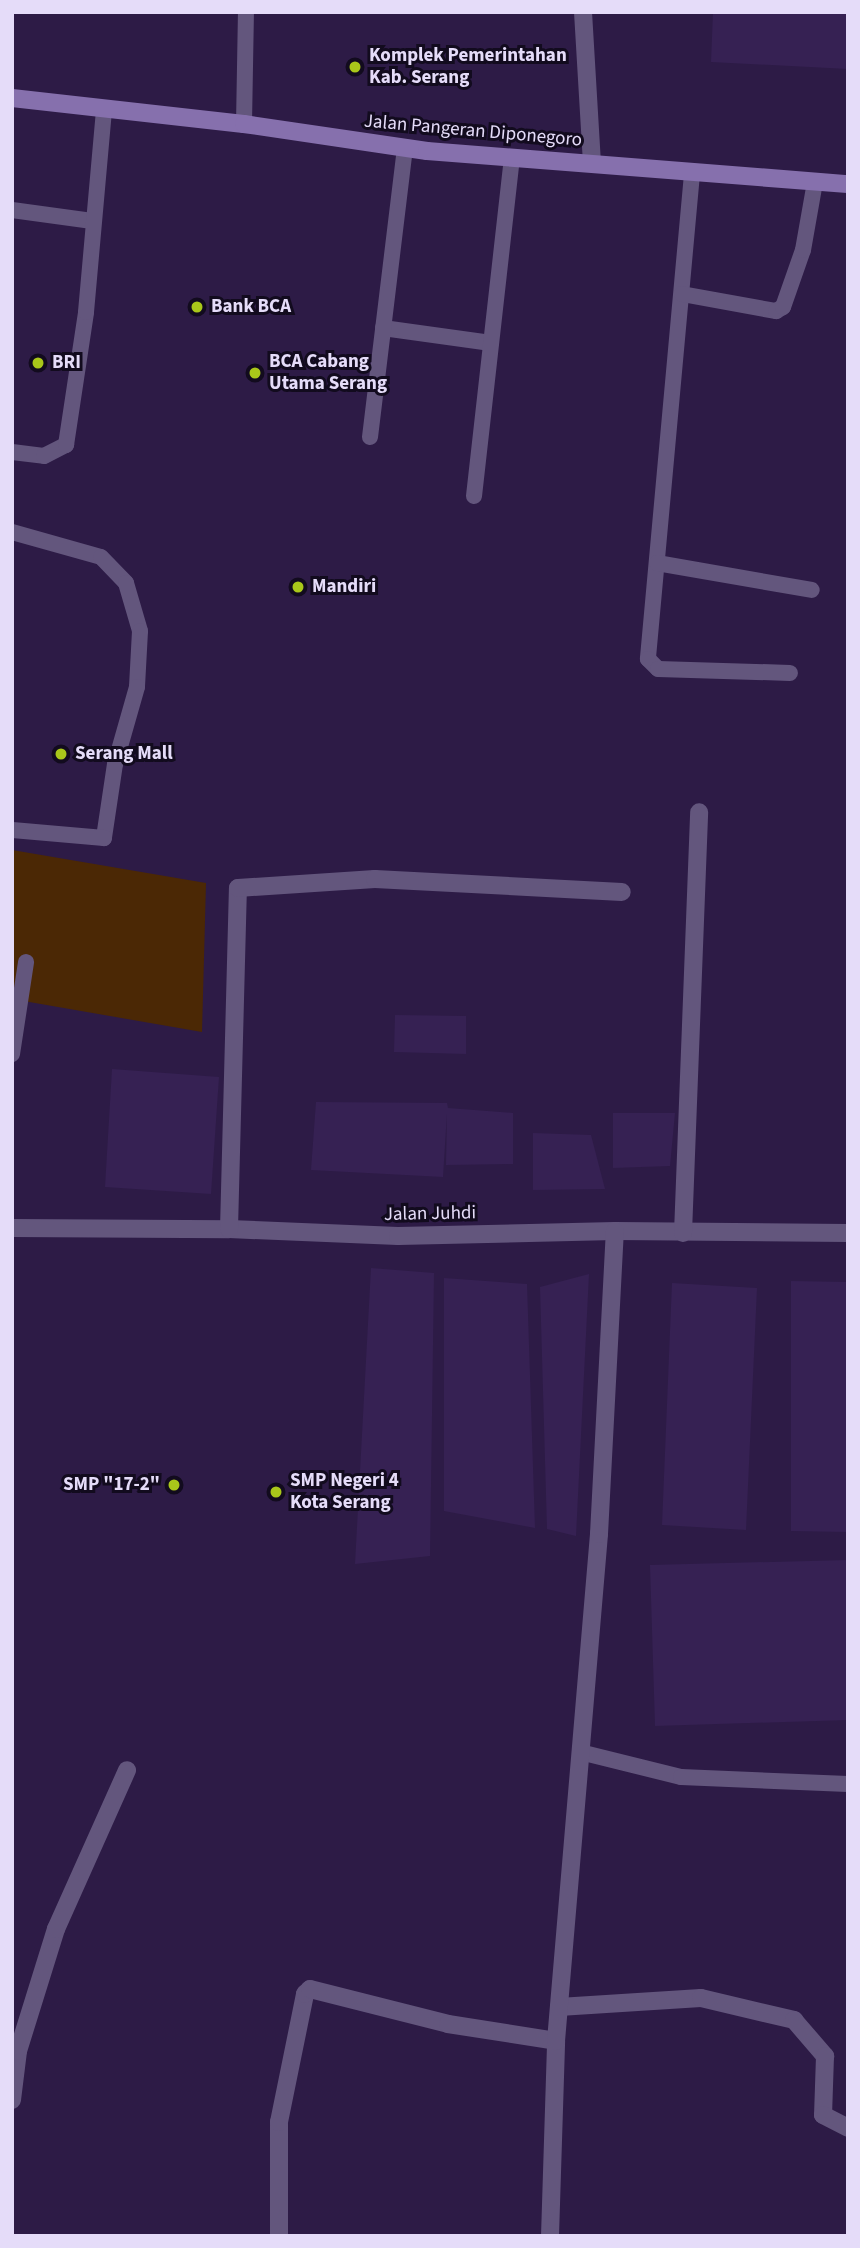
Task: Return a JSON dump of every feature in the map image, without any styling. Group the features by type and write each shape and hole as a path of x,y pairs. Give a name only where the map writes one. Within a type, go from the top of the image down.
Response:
{"main road":[{"name":"Jalan Pangeran Diponegoro","path":"12,98 104,111 244,124 405,149 592,163 692,174 848,184"}],"street":[{"path":"583,12 592,163"},
{"path":"683,1233 699,812"},
{"path":"229,1229 238,888 374,879 622,892"},
{"name":"Jalan Juhdi","path":"12,1228 229,1229 398,1236 615,1231 848,1233"},
{"path":"550,2236 556,2040 599,1534 615,1231"},
{"path":"12,2100 18,2051 56,1929 127,1770"},
{"path":"279,2236 279,2122 310,1989 449,2024 556,2040"},
{"path":"559,2007 701,1998 794,2020 825,2056 823,2115 848,2128"}],"lane":[{"path":"244,124 246,12"},
{"path":"12,452 44,456 66,444 86,312 92,221 104,111"},
{"path":"370,437 405,149"},
{"path":"474,496 512,157"},
{"path":"692,174 657,563 646,645 648,659 657,668 790,673"},
{"path":"682,294 776,311 783,307 803,250 815,182"},
{"path":"12,210 92,221"},
{"path":"383,328 491,343"},
{"path":"12,532 101,557 126,583 140,631 137,687 115,764 104,838 12,830"},
{"path":"657,563 812,590"},
{"path":"12,1054 26,962"},
{"path":"580,1752 681,1777 848,1784"}],"shaded area":[{"path":"713,12 848,12 848,69 711,62"},
{"path":"12,850 206,883 202,1032 12,999"},
{"path":"395,1015 466,1016 466,1054 394,1052"},
{"path":"112,1069 219,1077 211,1194 105,1187"},
{"path":"316,1102 447,1103 448,1108 513,1113 513,1164 446,1165 447,1113 443,1177 311,1170"},
{"path":"613,1113 675,1113 670,1166 613,1168"},
{"path":"533,1133 591,1135 605,1189 533,1190"},
{"path":"371,1268 434,1273 430,1556 355,1564"},
{"path":"589,1274 576,1536 547,1529 540,1287"},
{"path":"444,1278 527,1284 535,1528 444,1511"},
{"path":"791,1281 848,1282 848,1532 791,1531"},
{"path":"672,1283 757,1288 746,1530 662,1525"},
{"path":"848,1560 848,1720 655,1726 650,1565"}],"place":[{"name":"Komplek Pemerintahan Kab. Serang","path":"355,67"},
{"name":"Bank BCA","path":"197,307"},
{"name":"BRI","path":"38,363"},
{"name":"BCA Cabang Utama Serang","path":"255,373"},
{"name":"Mandiri","path":"298,587"},
{"name":"Serang Mall","path":"61,754"},
{"name":"SMP \"17-2\"","path":"174,1485"},
{"name":"SMP Negeri 4 Kota Serang","path":"276,1492"}]}
